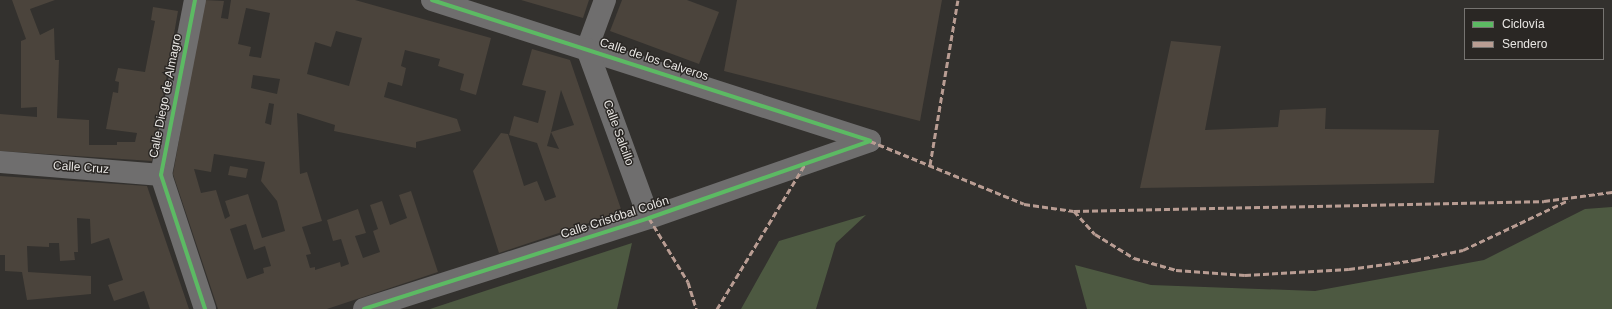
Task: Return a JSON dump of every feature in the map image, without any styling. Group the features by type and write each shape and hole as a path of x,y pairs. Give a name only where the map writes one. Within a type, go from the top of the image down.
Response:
{"street":[{"name":"Calle Diego de Almagro","path":"195,0 161,175 205,309"},
{"name":"Calle de los Calveros","path":"432,0 870,141"},
{"path":"587,49 606,0"},
{"name":"Calle Salcillo","path":"587,49 650,218"},
{"name":"Calle Cristóbal Colón","path":"364,309 650,218 870,141"},
{"name":"Calle Cruz","path":"0,162 161,175"}],"green space":[{"path":"1612,207 1612,309 1087,309 1075,265 1151,285 1315,291 1484,260 1585,209"},
{"path":"866,215 836,243 816,309 741,309 779,241"},
{"path":"632,243 617,309 430,309"}],"building":[{"path":"12,0 55,0 30,9 40,35 54,28 55,60 59,60 57,118 89,120 89,145 117,145 117,142 135,142 137,133 106,129 113,92 118,93 119,82 115,81 118,68 145,72 155,21 151,20 153,7 178,11 152,161 0,151 0,114 37,117 37,107 21,108 21,41 26,39"},
{"path":"204,0 224,1 221,18 228,19 231,0 355,0 491,38 476,95 460,90 464,74 438,66 440,59 405,50 401,66 406,68 402,86 388,82 384,97 457,119 461,131 416,142 416,148 334,131 335,125 297,113 300,174 307,172 322,221 302,227 311,254 306,255 310,268 315,267 315,270 340,262 341,267 349,264 341,239 333,241 327,220 358,209 366,233 355,236 363,258 380,252 373,231 378,229 370,205 382,201 390,225 407,218 399,195 411,191 438,272 327,309 218,309 173,174","holes":["246,8 270,13 261,58 249,56 251,47 238,44","336,31 362,38 349,86 307,74 315,42 331,47","253,75 280,79 277,94 251,88","269,103 274,104 271,125 265,123","214,154 265,162 261,181 277,201 285,231 262,238 248,194 225,201 230,216 225,219 216,190 201,193 194,169 211,172","246,224 254,250 265,246 271,266 263,268 264,273 247,279 230,229"]},
{"path":"521,0 589,0 583,18"},
{"path":"622,0 687,0 719,12 699,64 610,31"},
{"path":"737,0 942,0 920,121 724,71"},
{"path":"1171,41 1221,46 1205,130 1278,127 1280,110 1326,108 1325,129 1439,130 1434,183 1140,188"},
{"path":"532,49 570,60 622,212 499,253 473,171 501,133 508,134 524,186 537,181 545,201 556,197 537,143 509,135 514,116 538,123 546,91 522,85","holes":["561,90 574,125 551,132","551,132 559,149 547,146"]},
{"path":"230,166 248,169 246,178 228,175"},
{"path":"0,176 147,186 189,309 150,309 144,291 114,301 108,285 123,280 109,238 91,244 90,219 77,218 78,252 74,252 75,260 60,261 59,243 49,243 49,247 27,246 28,272 91,276 91,294 27,300 22,272 5,271 5,255 0,255"}],"marked path":[{"path":"930,165 958,0"},
{"path":"870,141 1024,204 1074,211 1544,201 1612,192"},
{"path":"717,309 805,164"},
{"path":"1074,211 1095,234 1134,258 1176,270 1245,275 1349,269 1415,260 1463,250 1569,200"},
{"path":"649,218 688,282 696,309"}],"cycle path":[{"path":"195,0 161,175 205,309"},
{"path":"432,0 870,141"},
{"path":"364,309 649,218 870,141"}]}
